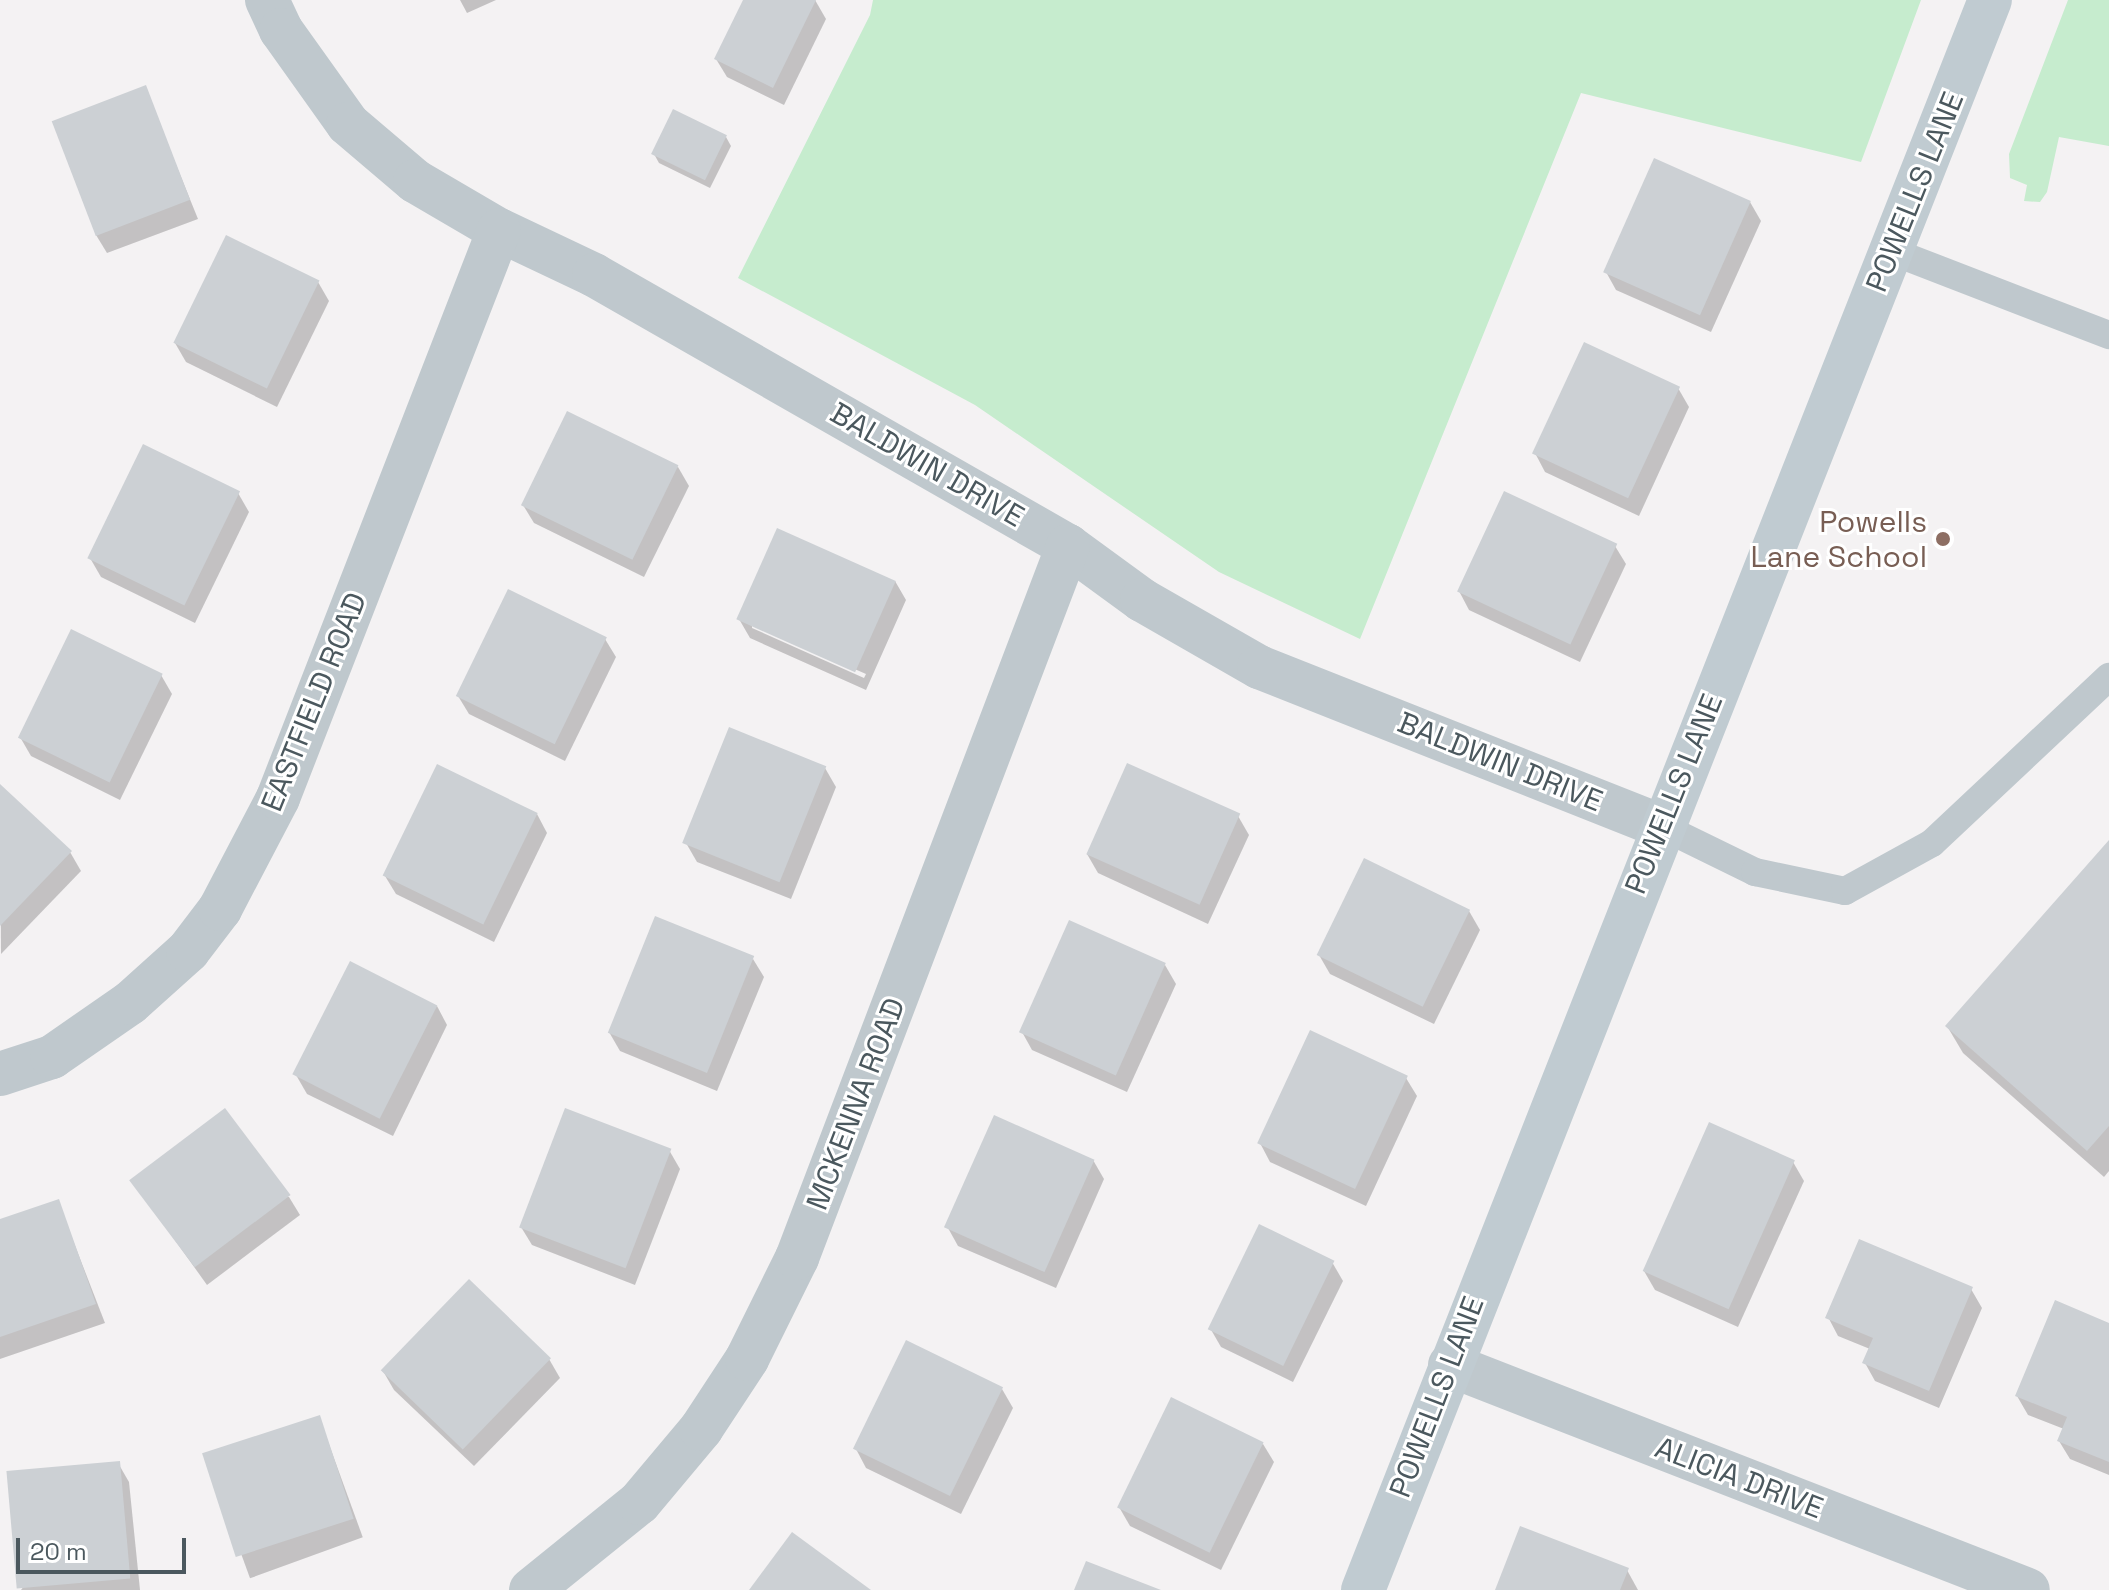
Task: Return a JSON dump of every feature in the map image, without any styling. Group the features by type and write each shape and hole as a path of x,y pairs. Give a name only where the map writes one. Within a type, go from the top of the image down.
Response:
{"street":[{"name":"BALDWIN DRIVE","path":"267,0 281,30 348,124 415,181 499,230 594,275 1068,546 1142,600 1259,667 1661,826"},
{"name":"POWELLS LANE","path":"1363,1590 1661,826 1990,0"},
{"name":"EASTFIELD ROAD","path":"0,1074 52,1057 130,1003 188,951 220,909 278,798 499,230"},
{"name":"MCKENNA ROAD","path":"531,1590 639,1503 701,1429 747,1359 797,1258 1068,546"},
{"name":"ALICIA DRIVE","path":"1450,1365 2028,1590"}],"lane":[{"path":"1891,251 2109,335"},
{"path":"1661,826 1755,872 1845,891 1932,843 2109,677"}],"green space":[{"path":"873,0 1921,0 1861,162 1581,93 1360,639 1219,572 975,405 738,278 870,15"},
{"path":"2068,0 2109,0 2109,146 2059,137 2047,192 2040,202 2024,201 2027,185 2010,178 2009,154"}],"building":[{"path":"743,0 816,0 773,88 714,59"},
{"path":"146,85 190,200 96,236 52,121"},
{"path":"673,109 727,135 705,180 651,154"},
{"path":"1654,158 1751,201 1700,315 1603,272"},
{"path":"226,235 319,281 267,388 173,343"},
{"path":"1584,342 1680,387 1628,498 1532,453"},
{"path":"567,411 678,465 632,560 521,505"},
{"path":"143,444 240,491 184,605 87,558"},
{"path":"1504,491 1617,544 1570,644 1457,592"},
{"path":"777,528 896,581 855,672 736,619"},
{"path":"508,589 607,637 555,744 456,696"},
{"path":"71,629 163,674 110,782 18,738"},
{"path":"729,727 826,766 780,882 682,843"},
{"path":"1127,763 1240,813 1200,905 1086,854"},
{"path":"437,764 538,813 483,925 383,875"},
{"path":"0,784 72,851 0,926"},
{"path":"2109,840 2109,1126 2087,1151 1945,1026"},
{"path":"1364,858 1470,910 1423,1007 1317,955"},
{"path":"655,916 754,956 707,1073 608,1033"},
{"path":"1069,920 1166,963 1116,1075 1019,1032"},
{"path":"350,961 437,1005 380,1119 292,1074"},
{"path":"1310,1030 1408,1076 1355,1189 1257,1143"},
{"path":"225,1108 291,1195 195,1267 129,1180"},
{"path":"565,1108 671,1149 626,1268 519,1227"},
{"path":"994,1115 1094,1160 1044,1272 944,1227"},
{"path":"1709,1122 1795,1160 1729,1309 1643,1271"},
{"path":"59,1199 96,1304 0,1337 0,1219"},
{"path":"1259,1224 1334,1261 1283,1366 1208,1329"},
{"path":"1859,1239 1973,1287 1929,1391 1862,1363 1873,1338 1825,1318"},
{"path":"469,1279 551,1358 463,1450 381,1370"},
{"path":"2055,1300 2109,1323 2109,1462 2057,1441 2067,1417 2015,1396"},
{"path":"906,1340 1003,1387 950,1496 853,1449"},
{"path":"1171,1397 1264,1442 1210,1553 1117,1508"},
{"path":"320,1415 354,1519 236,1557 202,1453"},
{"path":"120,1461 130,1579 17,1588 6,1471"},
{"path":"1520,1526 1629,1568 1620,1590 1495,1590"},
{"path":"792,1532 871,1590 749,1590"},
{"path":"1086,1561 1161,1590 1074,1590"}],"place":[{"name":"Powells Lane School","path":"1943,539"}]}
